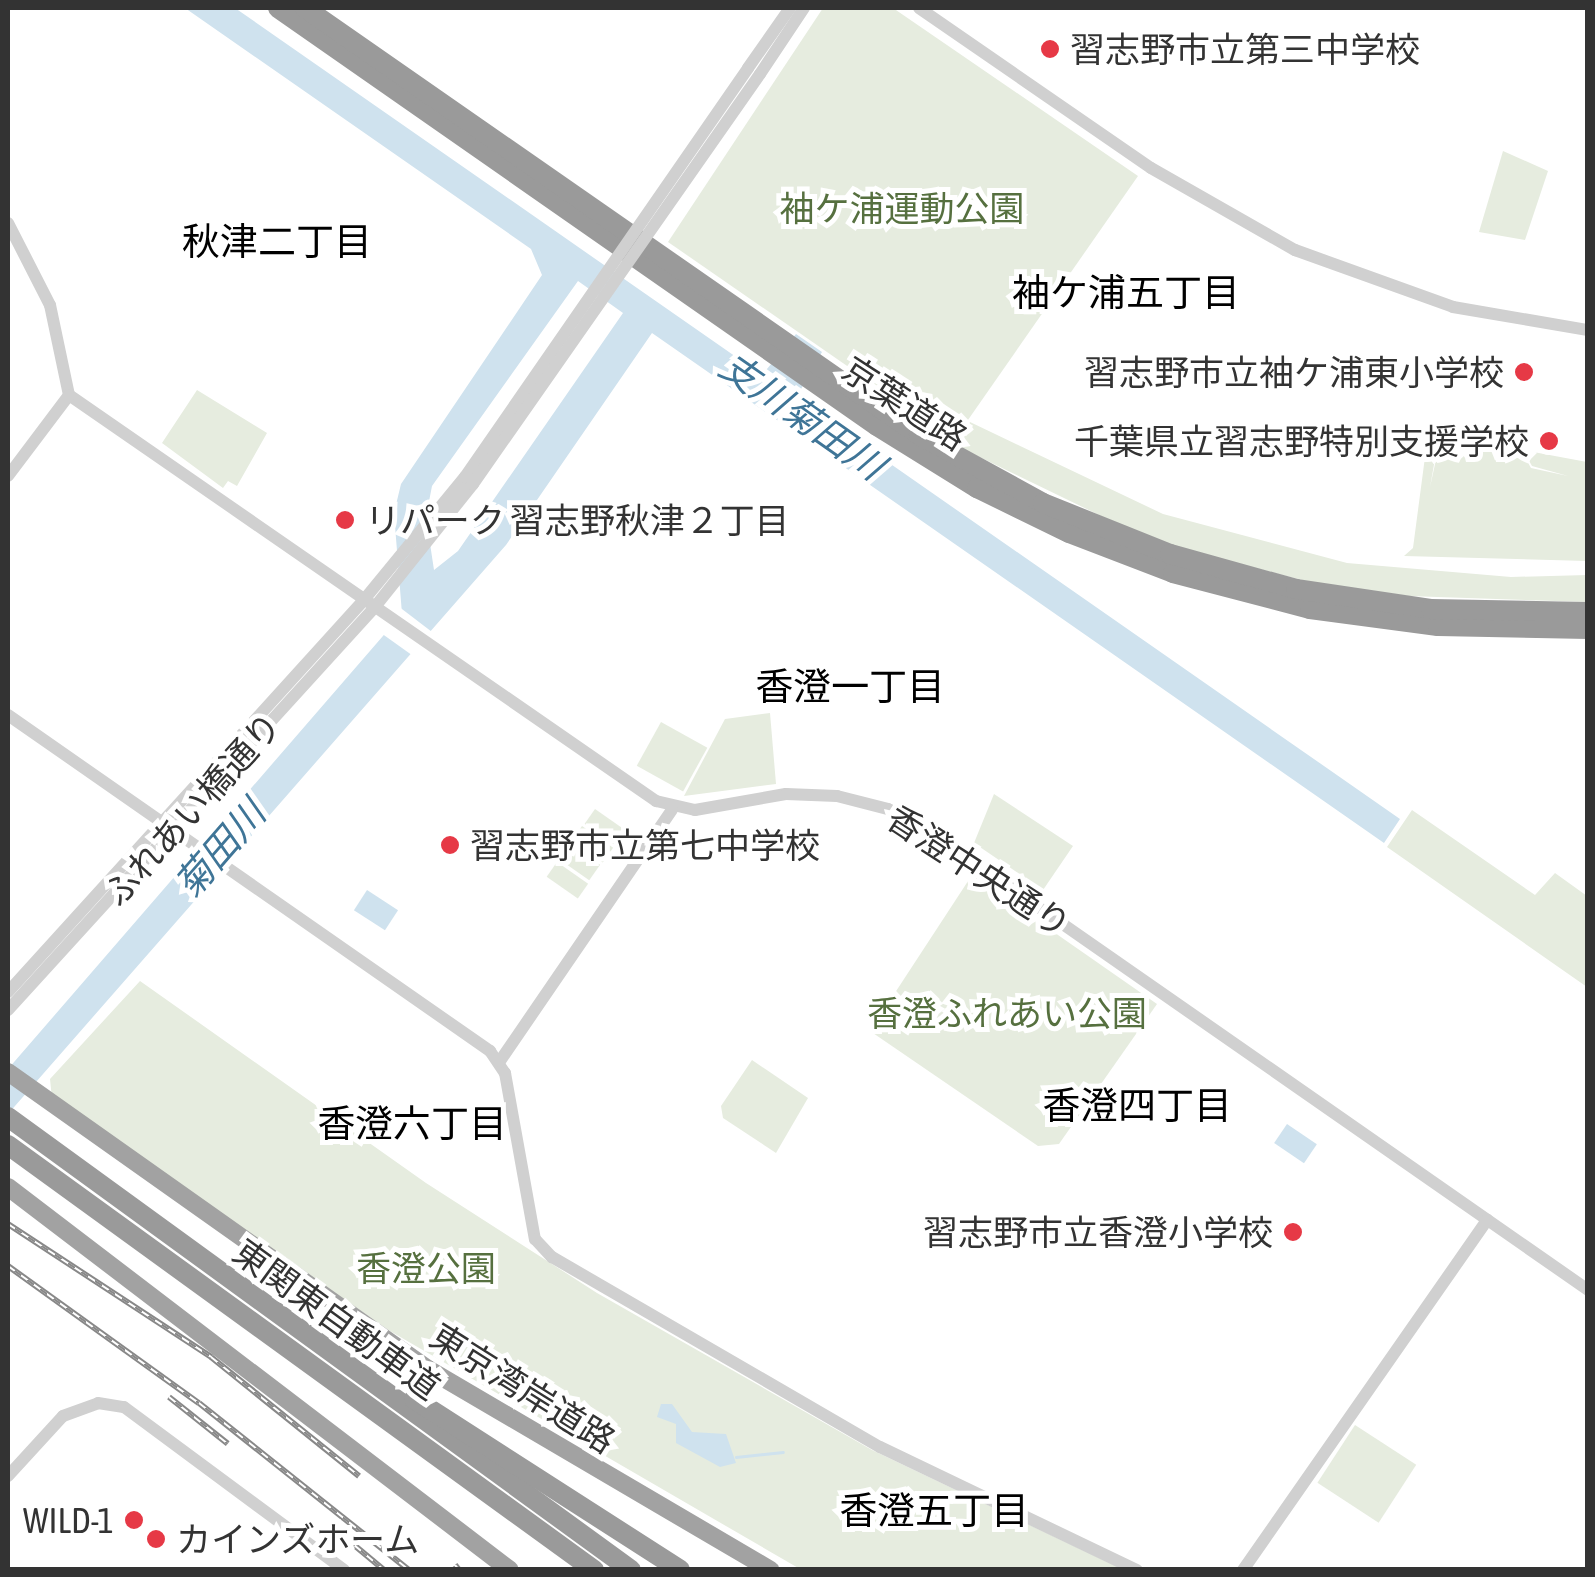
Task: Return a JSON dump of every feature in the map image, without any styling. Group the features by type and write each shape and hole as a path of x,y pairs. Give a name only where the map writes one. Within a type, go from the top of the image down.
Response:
{"highway":[{"name":"京葉道路","path":"278,8 779,348"},
{"name":"京葉道路","path":"305,8 977,488 1173,573 1310,609 1398,623 1588,628"},
{"name":"京葉道路","path":"813,372 983,472 1170,554 1296,589 1388,604 1483,613 1588,612"},
{"name":"東京湾岸道路","path":"8,1072 428,1368 770,1570"},
{"name":"東関東自動車道","path":"8,1117 631,1570"},
{"name":"東関東自動車道","path":"8,1145 594,1570"},
{"path":"8,1187 510,1570"},
{"path":"256,1300 680,1570"},
{"path":"550,1540 574,1570"}],"street":[{"path":"754,71 790,8"},
{"path":"754,71 804,8"},
{"path":"920,8 1151,168 1295,250 1453,307 1588,330"},
{"name":"ふれあい橋通り","path":"8,1010 369,604 469,481 754,71"},
{"path":"8,223 50,305 69,395 434,650 672,810 500,1062"},
{"path":"8,476 69,395"},
{"path":"8,714 500,1062 535,1238 552,1257 880,1447 1137,1570"},
{"name":"香澄中央通り","path":"672,810 786,794 838,796 888,809 1588,1290"},
{"name":"ふれあい橋通り","path":"8,992 169,825"},
{"path":"1243,1570 1487,1220"},
{"path":"8,1476 63,1416 98,1403 124,1407 340,1568"}],"green space":[{"name":"袖ケ浦運動公園","path":"823,8 893,8 1138,176 954,440 668,242"},
{"path":"1503,151 1548,171 1525,240 1479,232"},
{"path":"197,390 267,433 237,486 228,481 223,488 162,443"},
{"path":"970,422 1163,514 1347,563 1511,577 1587,575 1587,602 1408,596 1306,581 1201,554 1136,533 955,445"},
{"path":"1441,437 1521,450 1531,468 1568,476 1532,466 1523,450 1587,462 1587,561 1404,556 1413,548 1425,457 1435,459 1430,487"},
{"path":"770,713 776,784 684,796 725,719"},
{"path":"661,722 707,748 683,791 637,766"},
{"path":"994,794 1073,846 1043,890 974,843"},
{"path":"595,809 626,831 616,846 585,824"},
{"path":"1412,810 1535,895 1555,873 1587,896 1587,987 1387,847"},
{"path":"582,826 613,848 603,863 572,841"},
{"path":"569,843 600,865 589,880 558,859"},
{"path":"557,862 588,884 578,899 547,877"},
{"name":"香澄ふれあい公園","path":"972,875 1157,1004 1059,1144 1038,1146 870,1031"},
{"name":"香澄公園","path":"140,981 426,1183 597,1293 872,1450 1122,1569 800,1569 390,1331 52,1099 50,1079"},
{"path":"752,1060 808,1098 776,1153 723,1118 721,1106"},
{"path":"1355,1425 1416,1465 1379,1523 1317,1483"}],"water":[{"path":"185,8 235,8 762,375 796,334 822,352 796,398 1400,819 1384,843 652,333 506,545 8,1114 8,1069 402,614 394,513 401,484 542,275 531,249","holes":["578,281 623,313 458,551 434,570 426,517 432,486"]},
{"path":"367,890 398,910 385,930 354,910"},
{"path":"1287,1124 1317,1144 1304,1163 1274,1143"},
{"path":"661,1404 672,1404 692,1432 726,1434 736,1463 720,1467 676,1443 676,1424 657,1417"}],"pier":[{"path":"398,606 436,635 416,658 381,633"}],"waterway":[{"path":"736,1457 783,1452"}],"railway":[{"path":"8,1224 211,1357 359,1476"},
{"path":"8,1266 199,1403 409,1570"},
{"path":"169,1397 228,1444"},
{"path":"330,1525 384,1570"},
{"path":"455,1565 459,1570"}],"place":[{"name":"習志野市立第三中学校","path":"1050,49"},
{"name":"習志野市立袖ケ浦東小学校","path":"1524,372"},
{"name":"千葉県立習志野特別支援学校","path":"1549,441"},
{"name":"リパーク 習志野秋津２丁目","path":"345,520"},
{"name":"習志野市立第七中学校","path":"450,845"},
{"name":"習志野市立香澄小学校","path":"1293,1232"},
{"name":"WILD-1","path":"134,1520"},
{"name":"カインズホーム","path":"156,1539"}],"district":[{"name":"秋津二丁目","path":"277,242"},
{"name":"袖ケ浦五丁目","path":"1126,293"},
{"name":"香澄一丁目","path":"850,687"},
{"name":"香澄四丁目","path":"1137,1106"},
{"name":"香澄六丁目","path":"412,1124"},
{"name":"香澄五丁目","path":"934,1511"}],"water label":[{"name":"支川菊田川","path":"802,416"},
{"name":"菊田川","path":"220,849"}]}
